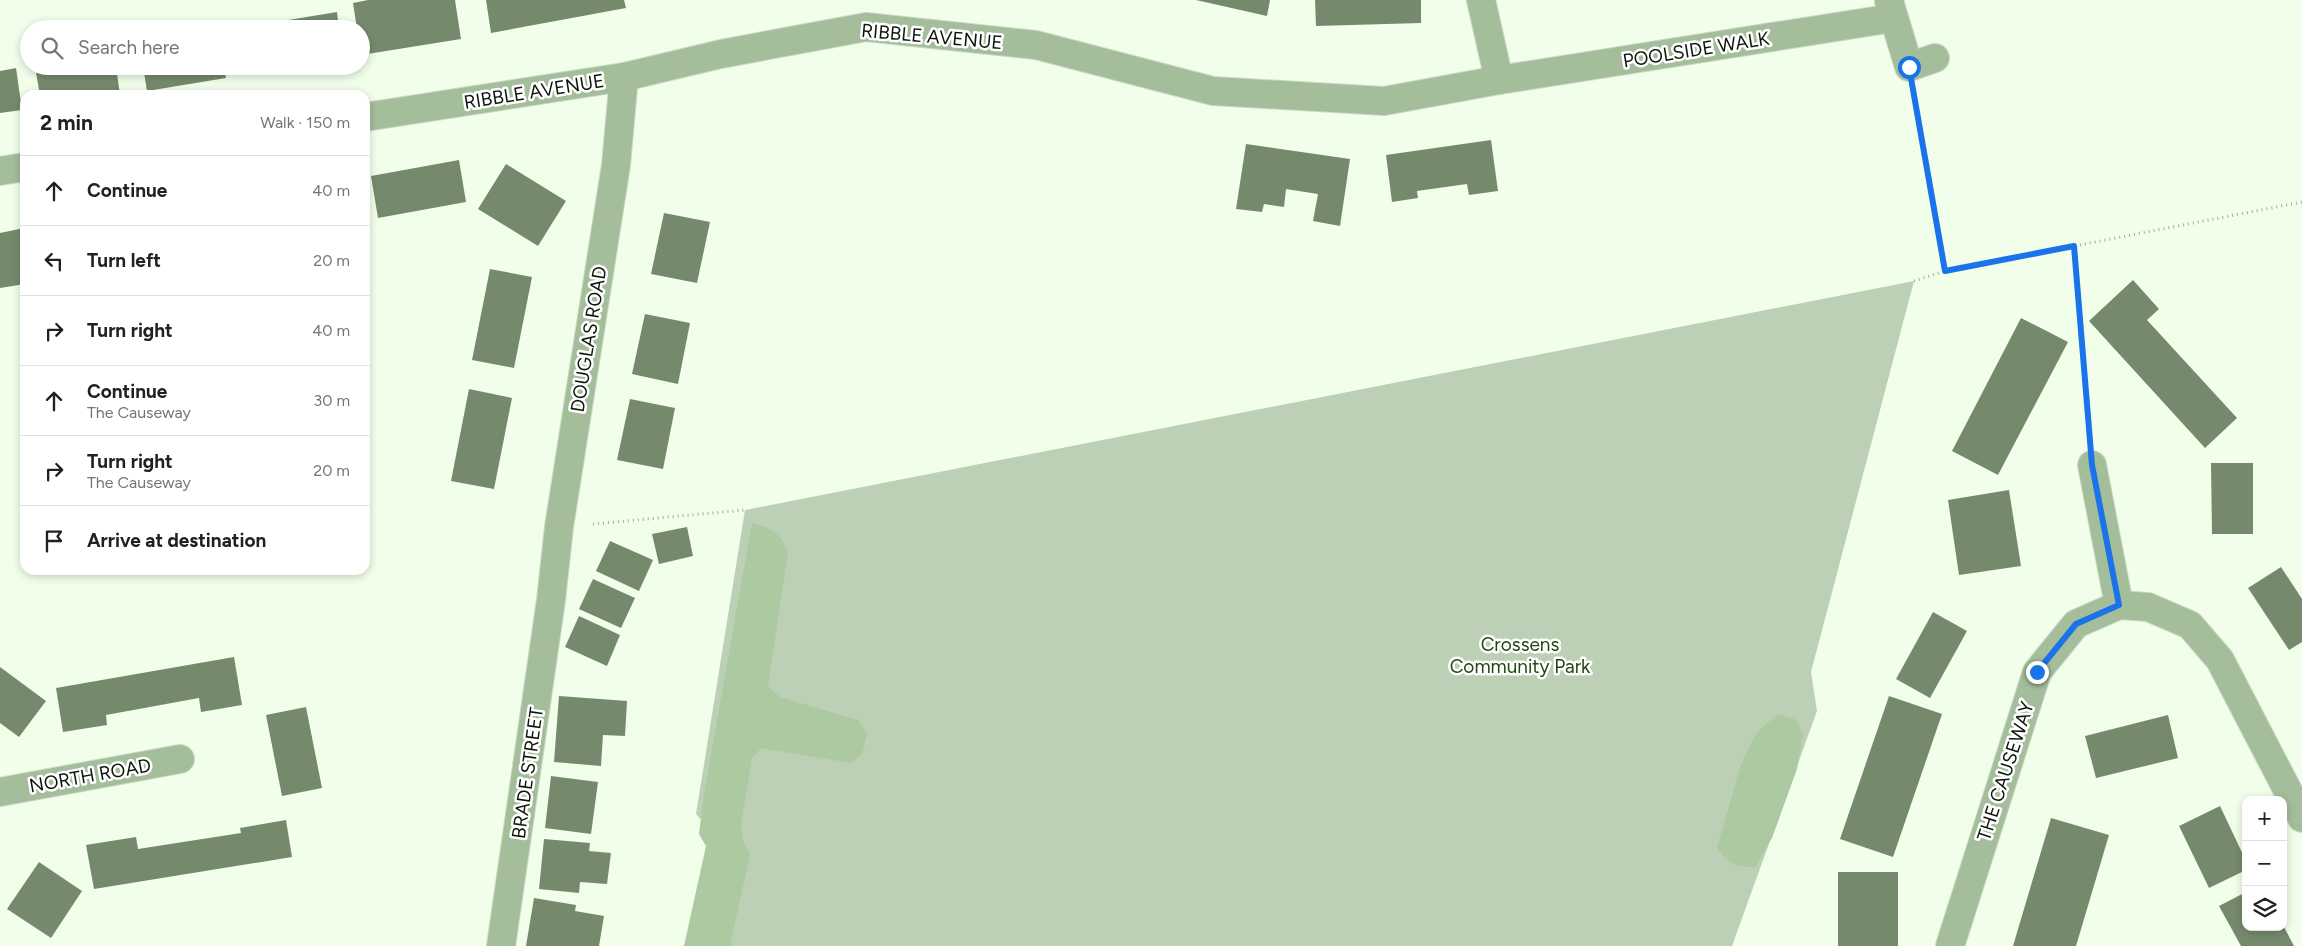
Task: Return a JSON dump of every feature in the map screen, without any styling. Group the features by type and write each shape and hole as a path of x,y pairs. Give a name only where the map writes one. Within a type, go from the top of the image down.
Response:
{"street":[{"path":"1481,0 1499,80"},
{"name":"POOLSIDE WALK","path":"1499,80 1891,9 1909,67"},
{"name":"RIBBLE AVENUE","path":"370,116 624,77 721,54 866,27 1036,45 1213,91 1384,102 1499,80"},
{"path":"1909,67 1935,58"},
{"name":"DOUGLAS ROAD","path":"551,600 559,527 616,165 624,77"},
{"path":"0,171 20,169"},
{"path":"2092,465 2119,605"},
{"name":"BRADE STREET","path":"501,946 551,600"},
{"name":"THE CAUSEWAY","path":"1950,946 2037,672 2076,624 2119,605 2148,607 2190,625 2220,660 2302,818"},
{"name":"NORTH ROAD","path":"0,792 180,759"}],"path":[{"path":"1909,67 1945,271"},
{"path":"1914,281 1945,271 2302,202"},
{"path":"2074,246 2092,465"},
{"path":"559,527 745,510"}],"green space":[{"name":"Crossens Community Park","path":"1914,281 1811,672 1817,711 1732,946 715,946 736,859 696,814 745,510"},
{"path":"752,523 774,532 782,540 788,552 768,686 780,697 858,720 867,733 862,754 851,763 761,748 752,759 741,825 743,840 750,855 730,946 684,946 706,846 699,834 704,794"},
{"path":"1778,714 1797,720 1803,735 1797,769 1772,838 1755,867 1742,867 1728,861 1717,848 1741,764 1757,732"}],"building":[{"path":"368,0 455,0 461,39 370,54 370,20 356,20 353,3"},
{"path":"486,0 624,0 626,8 491,33"},
{"path":"1196,0 1270,0 1267,16"},
{"path":"1315,0 1421,0 1421,23 1316,26"},
{"path":"337,12 338,20 288,20"},
{"path":"16,68 20,110 0,113 0,71"},
{"path":"36,75 117,75 119,90 39,90"},
{"path":"144,75 226,75 226,78 147,90"},
{"path":"1491,140 1498,191 1469,195 1467,184 1417,191 1418,198 1392,202 1386,155"},
{"path":"1246,144 1350,159 1340,226 1313,221 1318,194 1286,189 1284,207 1264,204 1262,212 1236,209"},
{"path":"459,160 466,202 378,218 371,176"},
{"path":"506,164 566,201 538,246 478,209"},
{"path":"664,213 710,222 697,283 651,274"},
{"path":"20,229 20,285 0,288 0,233"},
{"path":"490,269 532,277 514,368 472,360"},
{"path":"2133,280 2159,309 2147,320 2237,418 2205,448 2089,321"},
{"path":"645,314 690,323 678,384 632,374"},
{"path":"2021,318 2068,342 1998,475 1952,451"},
{"path":"469,389 512,398 494,489 451,481"},
{"path":"630,399 675,408 663,469 617,460"},
{"path":"2211,463 2253,463 2253,534 2212,534"},
{"path":"2009,490 2021,566 1959,575 1948,500"},
{"path":"687,527 693,556 659,564 652,534"},
{"path":"610,541 653,560 639,591 596,571"},
{"path":"2281,567 2302,599 2302,642 2289,650 2248,588"},
{"path":"593,579 635,598 621,628 579,609"},
{"path":"1933,612 1967,631 1930,698 1896,679"},
{"path":"579,616 620,635 607,666 565,647"},
{"path":"234,657 242,705 201,712 199,698 106,715 107,725 63,732 56,688"},
{"path":"0,667 46,701 19,737 0,723"},
{"path":"559,696 627,701 625,736 603,735 601,766 554,762"},
{"path":"1889,696 1942,714 1893,857 1840,839"},
{"path":"306,707 322,788 282,796 266,715"},
{"path":"2168,715 2178,758 2096,778 2085,736"},
{"path":"551,776 598,782 591,834 545,828"},
{"path":"2220,806 2242,853 2242,872 2209,888 2179,826"},
{"path":"2051,818 2109,835 2076,946 2013,946"},
{"path":"286,820 292,857 94,889 86,845 136,837 138,849 241,833 240,828"},
{"path":"544,839 590,843 589,851 611,853 607,884 580,882 579,893 539,889"},
{"path":"39,862 82,891 51,938 7,909"},
{"path":"1838,872 1898,872 1898,946 1838,946"},
{"path":"2242,894 2242,931 2286,931 2294,946 2241,946 2219,906"},
{"path":"534,898 576,905 575,911 604,916 599,946 526,946"}],"route":[{"path":"1909,67 1945,271 2074,246 2092,465 2119,605 2076,624 2037,672"}]}
